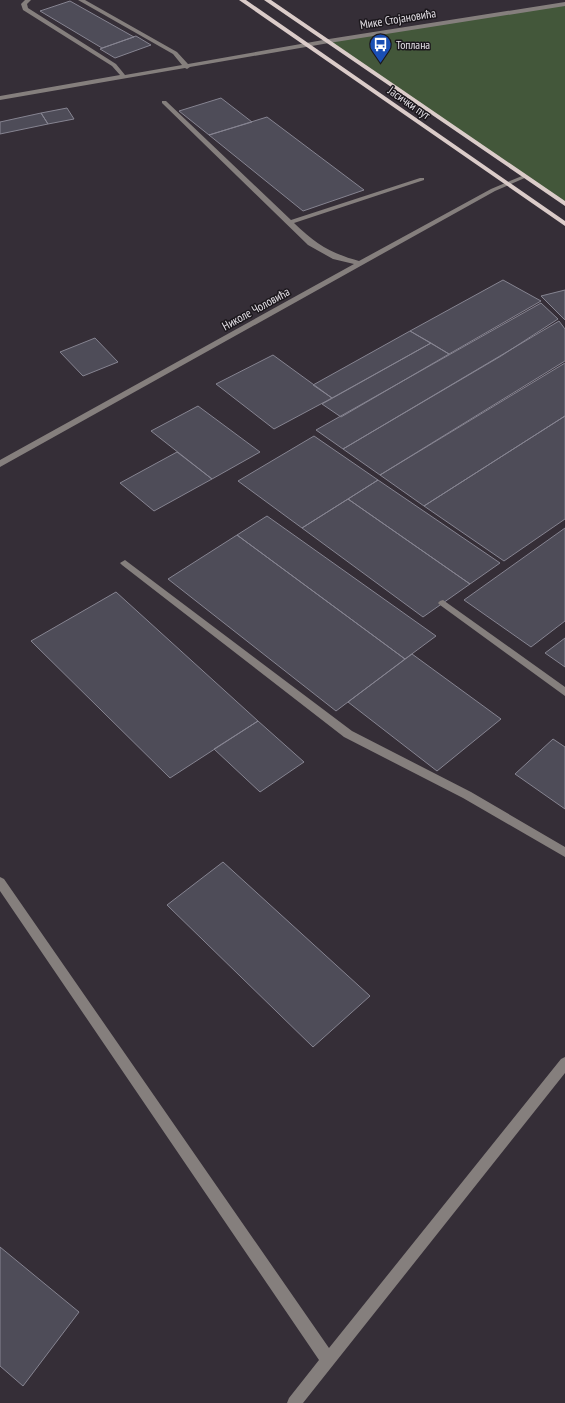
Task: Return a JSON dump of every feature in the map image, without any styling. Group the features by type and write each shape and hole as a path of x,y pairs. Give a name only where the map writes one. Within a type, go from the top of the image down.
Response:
{"main road":[{"name":"Јасички пут","path":"242,0 565,224"},
{"name":"Јасички пут","path":"267,0 565,204"}],"street":[{"path":"28,0 24,4 25,9 108,61 119,69 124,77"},
{"path":"81,0 175,53 181,58 187,67"},
{"name":"Мике Стојановића","path":"0,98 187,67 329,41 565,4"},
{"path":"164,102 311,243 326,253 360,264"},
{"name":"Николе Чоловића","path":"0,464 506,184 524,177"},
{"path":"290,222 422,179"},
{"path":"126,563 348,734 467,795 565,852"},
{"path":"443,603 565,692"},
{"path":"0,882 328,1360"},
{"path":"294,1403 565,1063"}],"green space":[{"path":"565,4 565,204 329,41"}],"building":[{"path":"70,1 134,37 102,48 40,11"},
{"path":"136,36 151,45 115,58 100,49"},
{"path":"221,98 252,122 209,135 179,111"},
{"path":"67,108 74,119 48,124 41,113"},
{"path":"41,113 48,124 0,134 0,122"},
{"path":"267,117 364,190 303,211 209,135"},
{"path":"503,280 541,301 449,354 410,331"},
{"path":"565,290 565,320 541,296"},
{"path":"541,303 558,319 501,356 343,449 316,430"},
{"path":"559,321 565,329 565,361 380,475 343,449"},
{"path":"410,331 431,343 332,398 313,385"},
{"path":"95,338 118,362 83,376 60,352"},
{"path":"431,343 449,354 341,417 322,404"},
{"path":"273,355 332,398 274,429 216,384"},
{"path":"565,363 565,416 424,506 380,475"},
{"path":"198,406 260,452 212,479 151,431"},
{"path":"565,416 565,519 504,561 424,506"},
{"path":"314,436 378,480 302,528 238,481"},
{"path":"177,452 212,479 154,511 120,483"},
{"path":"378,480 500,563 470,584 348,499"},
{"path":"348,499 470,584 423,617 302,528"},
{"path":"267,516 436,636 405,659 237,535"},
{"path":"565,528 565,621 531,647 464,600"},
{"path":"237,535 405,659 336,711 168,579"},
{"path":"116,592 258,721 170,778 31,641"},
{"path":"565,638 565,667 545,653"},
{"path":"412,654 501,719 437,771 348,702"},
{"path":"258,721 304,762 260,792 214,749"},
{"path":"553,739 565,747 565,809 515,774"},
{"path":"223,862 370,996 313,1047 167,905"},
{"path":"0,1247 79,1312 23,1386 0,1366"}],"place":[{"name":"Топлана","path":"380,64"}]}
